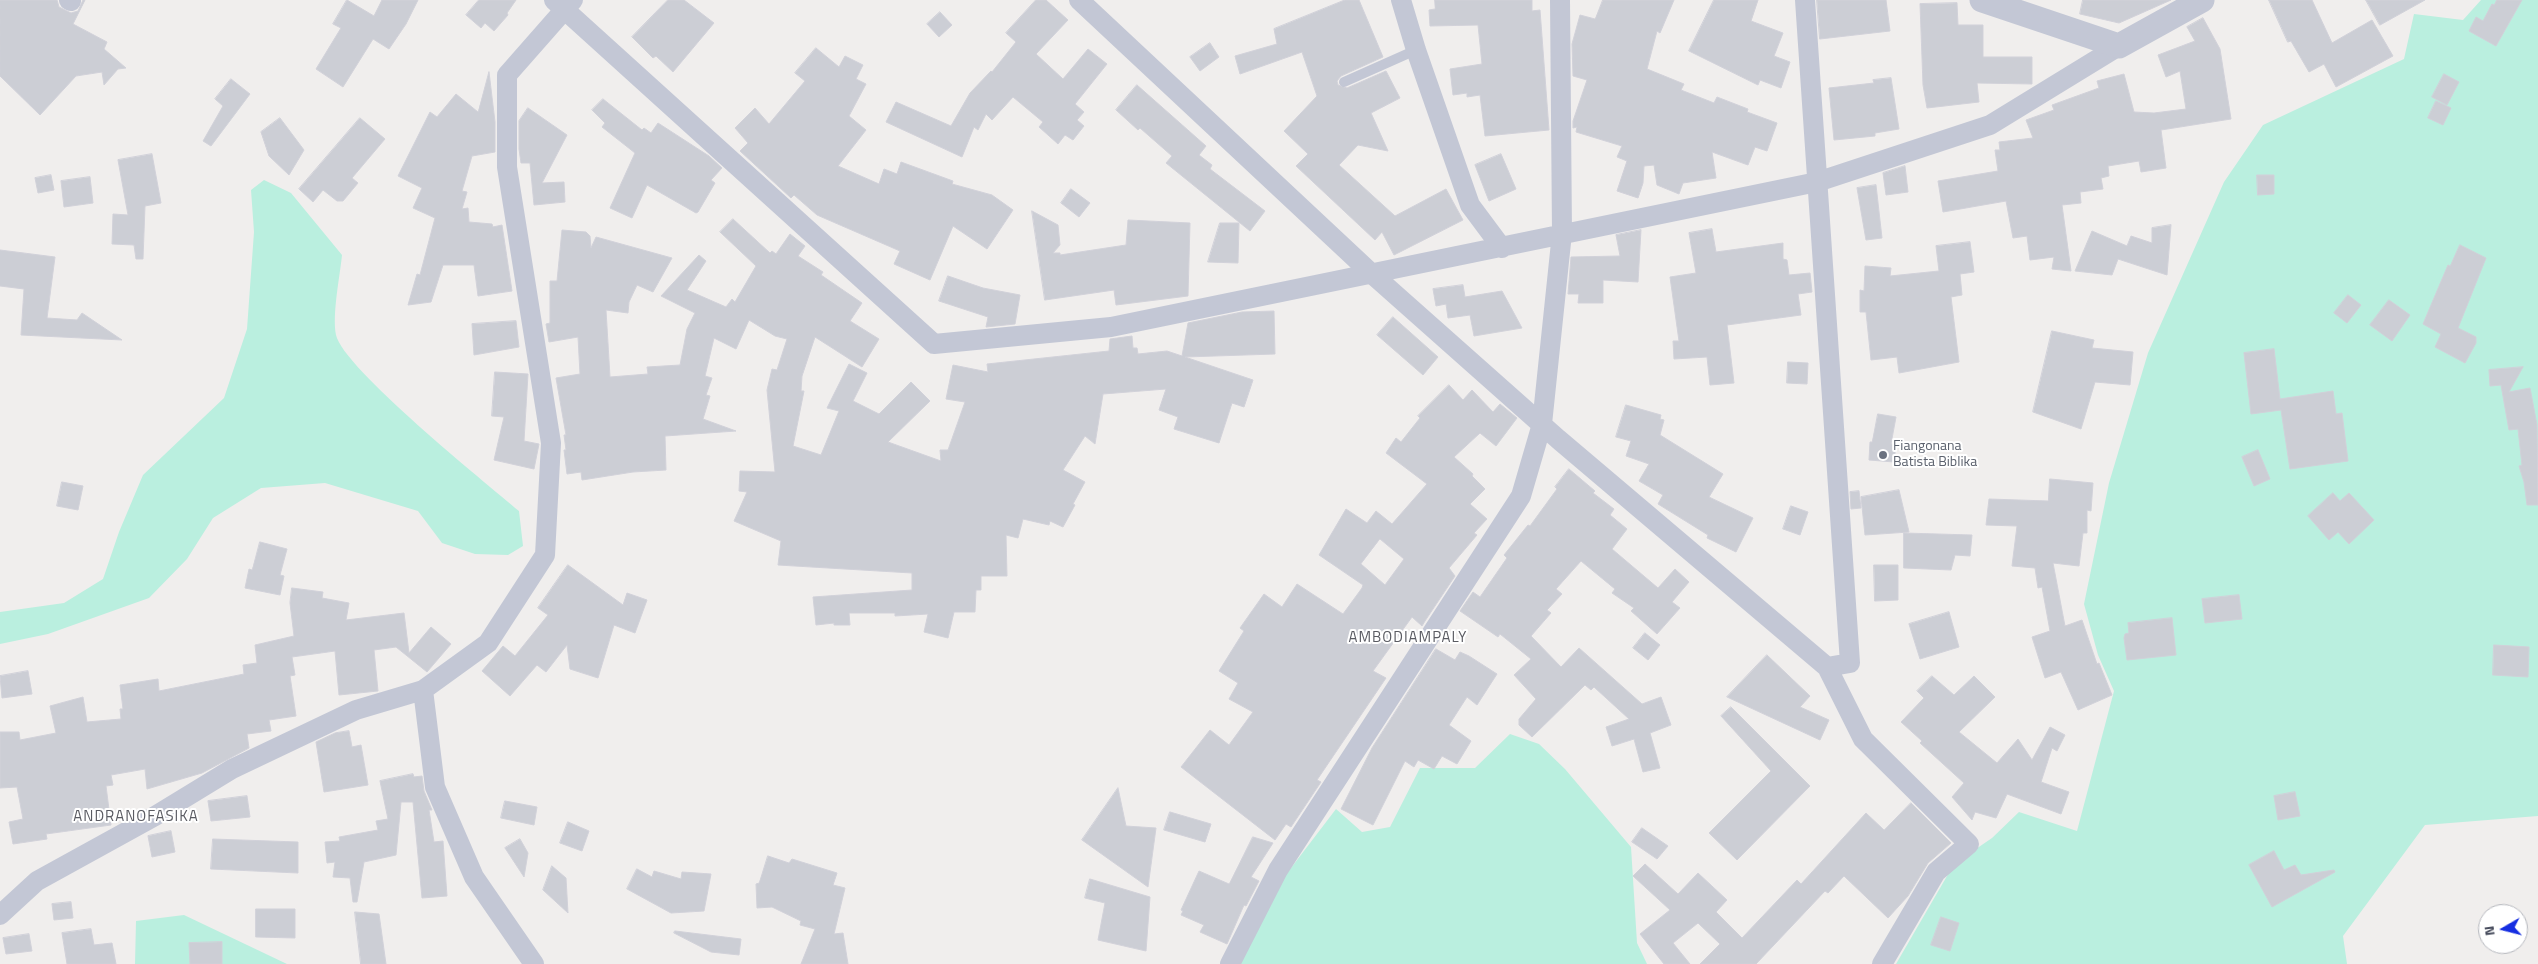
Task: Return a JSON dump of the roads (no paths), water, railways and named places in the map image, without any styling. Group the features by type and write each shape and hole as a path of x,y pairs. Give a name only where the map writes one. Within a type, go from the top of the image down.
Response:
{"street":[{"path":"1079,0 1371,273 1542,424 1827,667 1863,739 1969,844 1936,872 1882,964"},
{"path":"1402,0 1416,50 1470,205 1502,248"},
{"path":"1230,964 1278,870 1522,496 1542,424 1562,233 1560,0"},
{"path":"1805,0 1850,663 1827,667"},
{"path":"1982,0 2119,46"},
{"path":"0,915 37,881 156,816 232,769 356,710 423,690 488,643 545,555 551,443 507,167 507,75 564,3 934,344 1111,327 1817,182 1990,125 2119,46 2202,0"},
{"path":"423,690 435,787 474,877 534,964"}],"lane":[{"path":"1344,82 1416,50"}],"place":[{"name":"Fiangonana Batista Biblika","path":"1883,455"}],"district":[{"name":"AMBODIAMPALY","path":"1408,638"},
{"name":"ANDRANOFASIKA","path":"136,817"}]}
